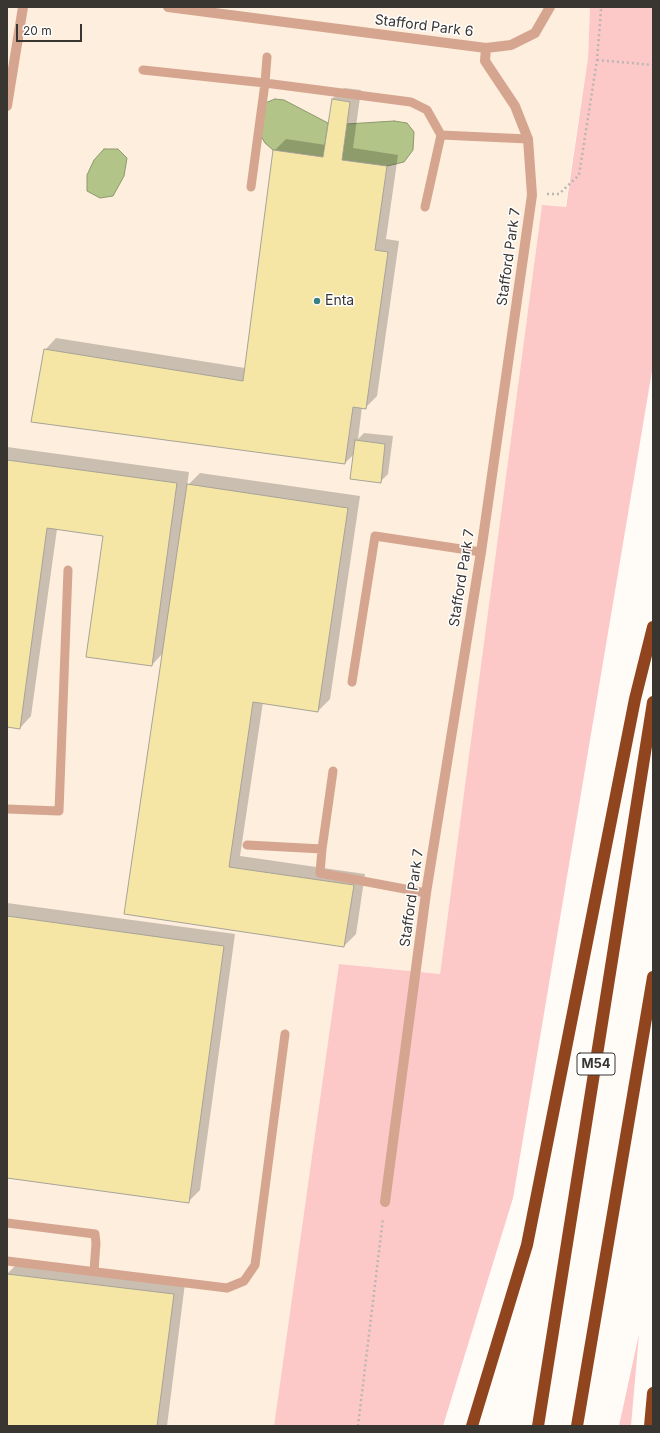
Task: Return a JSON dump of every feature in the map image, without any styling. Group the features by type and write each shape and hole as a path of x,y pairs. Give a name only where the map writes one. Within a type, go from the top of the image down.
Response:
{"highway":[{"path":"472,1426 527,1246 633,707 653,627"},
{"name":"M54","path":"538,1426 653,702"},
{"path":"577,1426 653,977"},
{"path":"650,1426 653,1393"}],"street":[{"path":"7,106 23,7"},
{"name":"Stafford Park 6","path":"168,7 486,48"},
{"path":"486,48 511,45 534,33 550,7"},
{"name":"Stafford Park 7","path":"385,1202 426,893 481,552 532,195 528,139 515,106 485,61 486,48"}],"lane":[{"path":"251,187 267,57"},
{"path":"143,70 265,82 411,102 427,110 441,135 425,207"},
{"path":"441,135 528,139"},
{"path":"352,682 375,536 481,552"},
{"path":"7,809 59,811 68,570"},
{"path":"334,771 322,849 320,873 426,893"},
{"path":"247,845 322,849"},
{"path":"7,1261 227,1288 244,1280 255,1265 285,1034"},
{"path":"7,1223 96,1234 94,1271"}],"path":[{"path":"532,195 559,194 579,175 597,60 602,10 600,7"},
{"path":"597,60 653,65"},
{"path":"358,1426 385,1202"}],"shaded area":[{"path":"7,7 590,7 588,58 565,208 542,206 440,974 339,964 274,1426 7,1426"},
{"path":"590,7 653,7 653,365 513,1198 443,1426 274,1426 339,964 440,974 542,205 566,207 588,58"},
{"path":"275,99 284,100 328,123 323,157 273,150 265,143 261,136 265,103"},
{"path":"394,121 407,123 414,132 413,150 404,162 387,166 342,160 347,124"},
{"path":"104,149 118,149 127,158 124,176 113,196 100,198 87,191 87,175 94,160"},
{"path":"639,1334 631,1426 619,1426"}],"building":[{"name":"Enta","path":"332,99 350,102 342,160 387,166 375,250 388,252 366,409 353,407 345,464 31,422 44,349 243,381 273,150 323,157"},
{"path":"355,440 385,444 381,483 350,479"},
{"path":"7,460 177,483 152,666 86,657 103,536 47,528 20,729 7,727"},
{"path":"187,484 348,508 318,712 253,702 229,867 354,885 344,947 124,914"},
{"path":"7,916 224,946 189,1203 7,1178"},
{"path":"7,1274 174,1294 157,1426 7,1426"}],"place":[{"name":"Enta","path":"317,301"}]}
